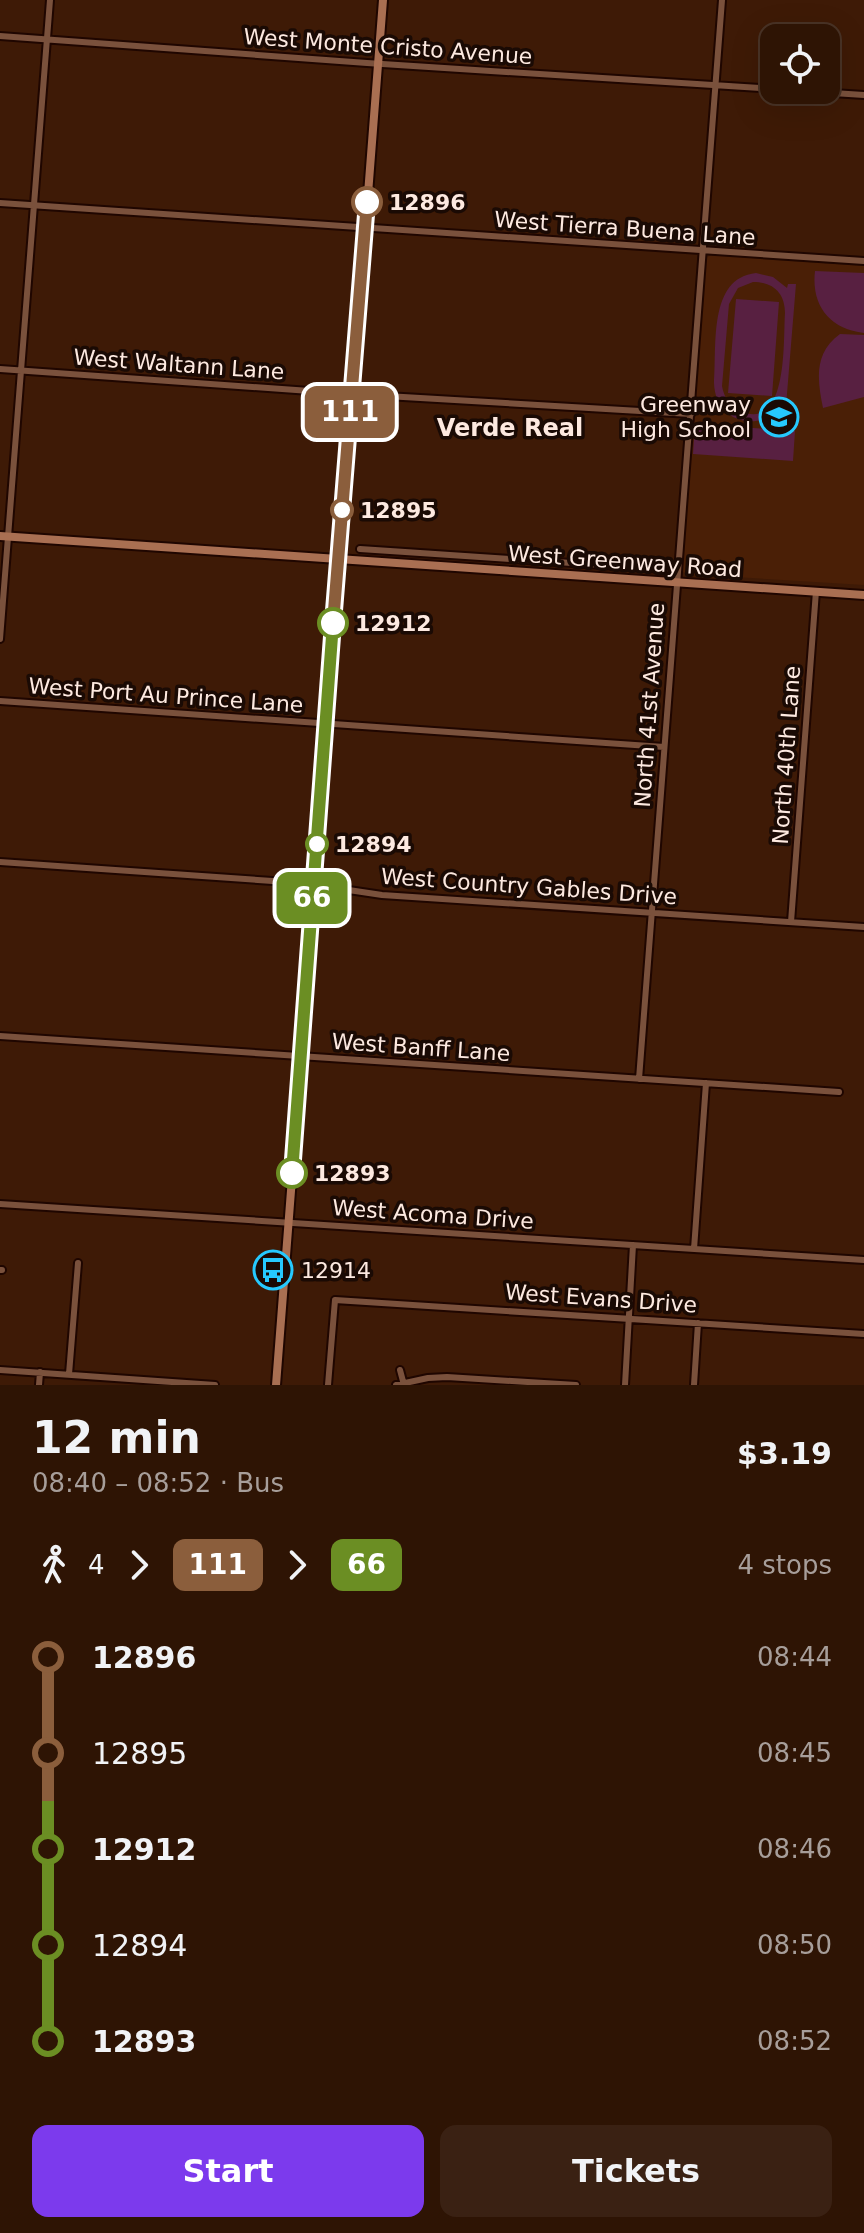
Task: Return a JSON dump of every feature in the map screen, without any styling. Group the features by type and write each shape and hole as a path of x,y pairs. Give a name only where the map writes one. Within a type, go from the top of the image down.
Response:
{"main road":[{"path":"276,1385 383,0"},
{"name":"West Greenway Road","path":"4,536 864,595"}],"street":[{"path":"0,639 4,536 50,0"},
{"name":"North 41st Avenue","path":"639,1079 722,0"},
{"name":"West Monte Cristo Avenue","path":"0,36 760,88"},
{"path":"840,93 864,95"},
{"name":"West Tierra Buena Lane","path":"0,203 864,261"},
{"name":"West Waltann Lane","path":"0,369 691,414"},
{"name":"West Greenway Road","path":"360,549 677,570"},
{"path":"383,563 384,550"},
{"name":"North 40th Lane","path":"791,922 816,591"},
{"name":"West Port Au Prince Lane","path":"0,701 664,747"},
{"name":"West Country Gables Drive","path":"0,862 313,885 382,895 864,927"},
{"name":"West Banff Lane","path":"0,1036 839,1092"},
{"path":"694,1249 706,1083"},
{"name":"West Acoma Drive","path":"0,1204 864,1260"},
{"path":"625,1385 633,1245"},
{"path":"69,1374 78,1263"},
{"name":"West Evans Drive","path":"328,1385 335,1300 864,1334"},
{"path":"694,1385 698,1323"},
{"path":"0,1370 215,1385"},
{"path":"400,1370 401,1384 447,1377 576,1385"},
{"path":"39,1385 40,1372"}],"shaded area":[{"name":"Greenway High School","path":"711,255 864,266 864,585 686,574 682,571 706,258"},
{"path":"815,271 864,273 864,333 841,326 825,313 816,294"},
{"path":"756,273 773,277 787,288 788,284 796,284 785,418 777,417 777,412 756,421 736,418 720,405 716,395 718,316 722,300 730,287 741,278","holes":["753,282 776,290 783,300 785,313 780,380 767,409 756,414 733,407 722,386 729,304 738,288"]},
{"path":"736,299 779,302 772,396 728,393"},
{"path":"840,334 864,335 864,397 823,408 819,387 822,358"},
{"path":"695,424 795,431 793,461 693,454"}],"bus line":[{"name":"111","path":"333,623 367,202"},
{"name":"66","path":"292,1173 333,623"}],"place":[{"name":"12896","path":"367,202"},
{"name":"Greenway High School","path":"779,417"},
{"name":"12895","path":"342,510"},
{"name":"12912","path":"333,623"},
{"name":"12894","path":"317,844"},
{"name":"12893","path":"292,1173"},
{"name":"12914","path":"273,1270"}],"district":[{"name":"Verde Real","path":"510,428"}]}
